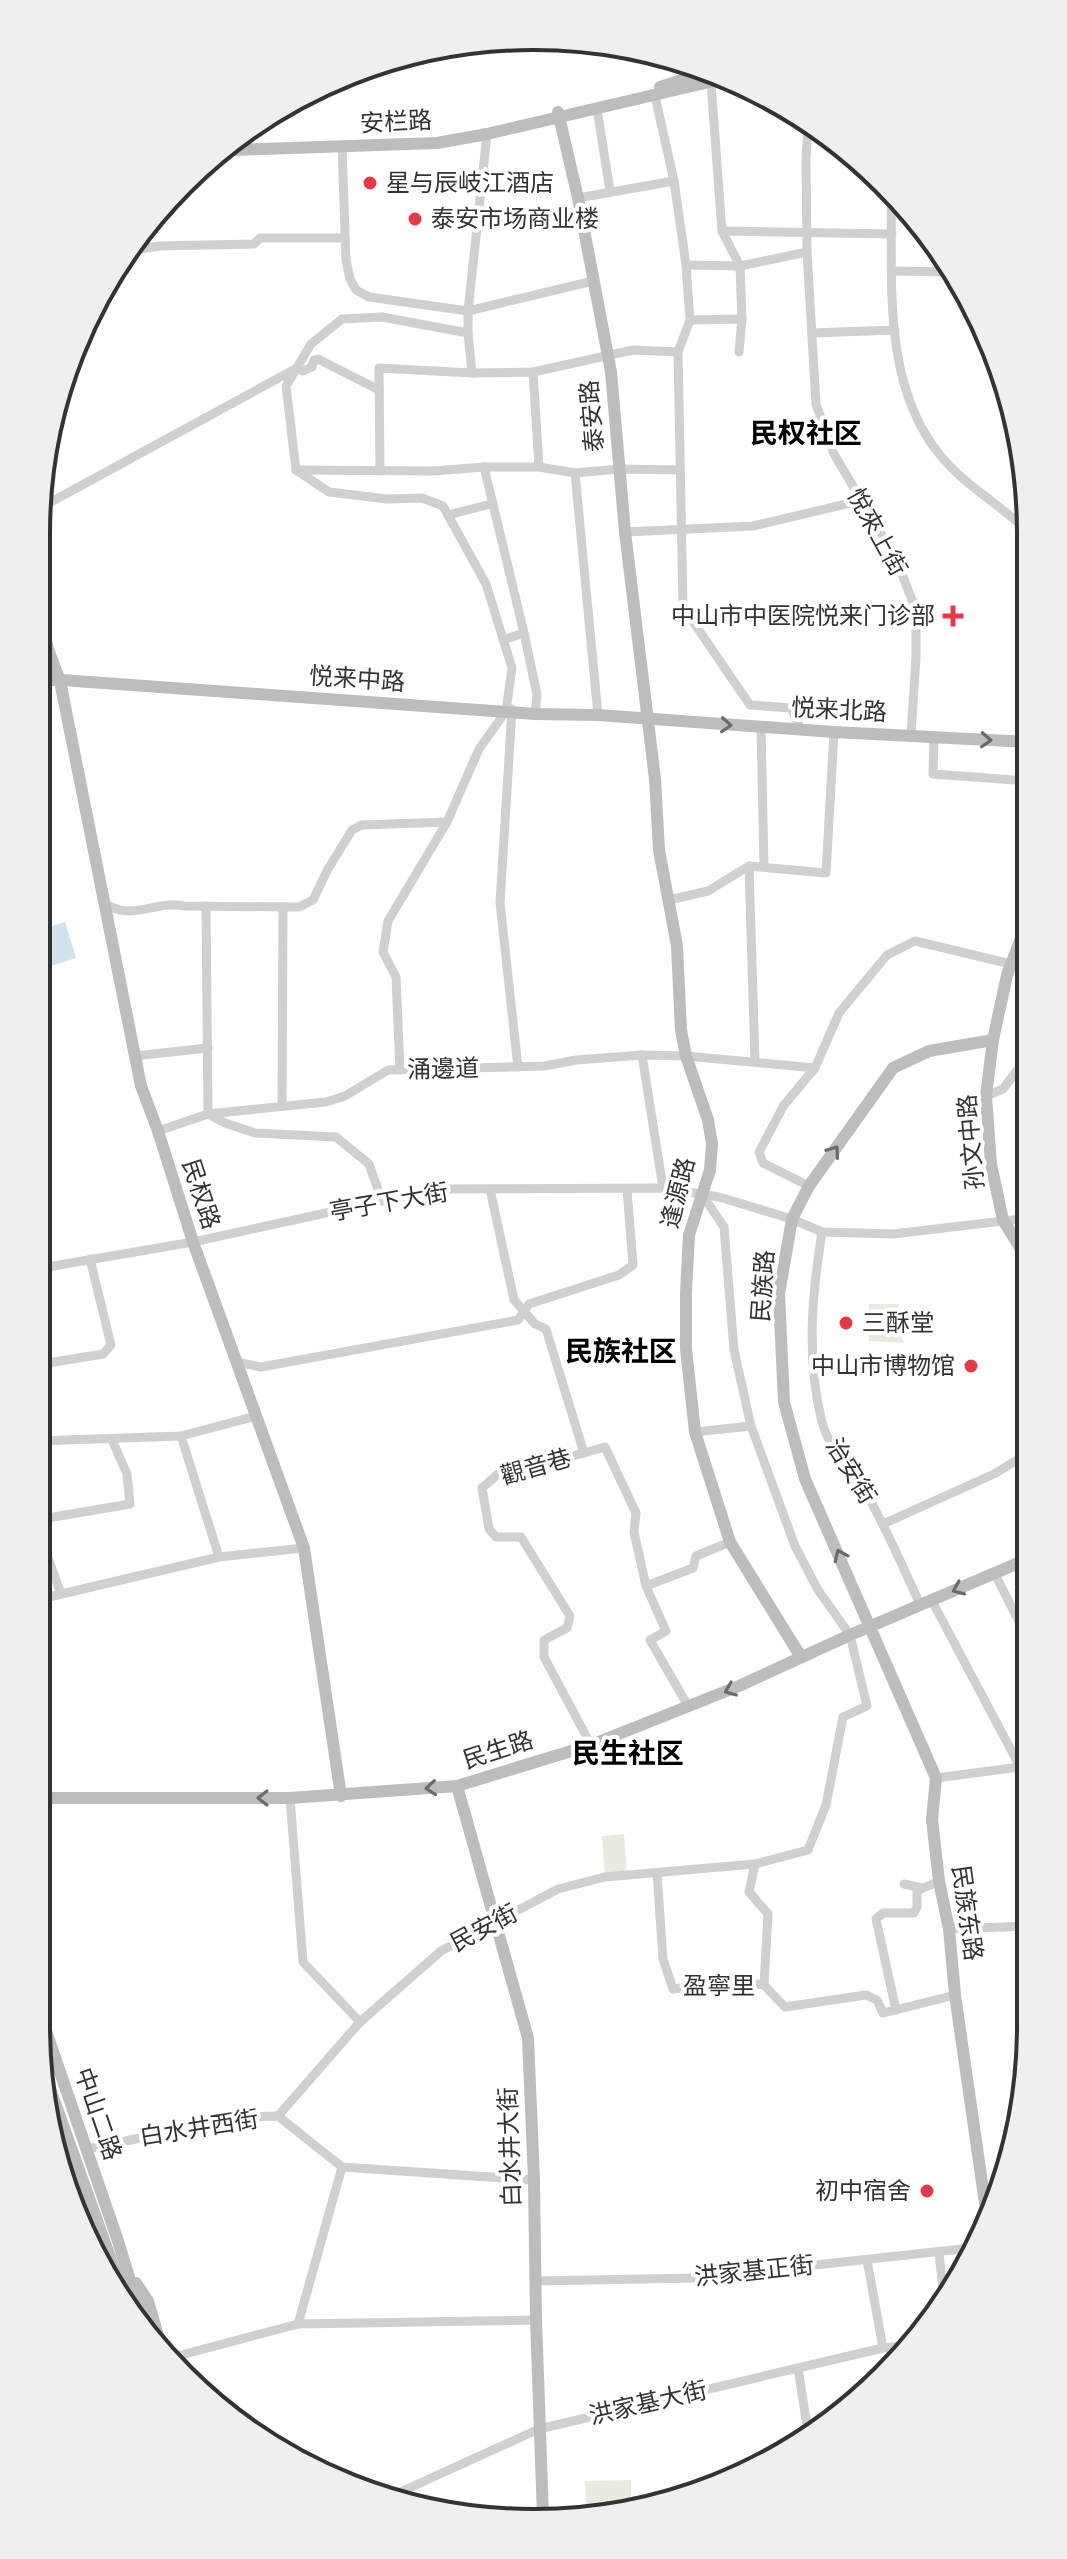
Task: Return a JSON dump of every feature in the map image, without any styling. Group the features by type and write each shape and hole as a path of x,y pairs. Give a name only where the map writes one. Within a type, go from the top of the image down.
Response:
{"street":[{"path":"559,115 699,80"},
{"path":"559,115 655,96 701,80"},
{"path":"712,84 722,231 740,266 742,319 739,352"},
{"path":"655,96 674,181 690,320 678,352 683,607 750,705 791,708 801,730"},
{"path":"597,109 610,191"},
{"name":"安栏路","path":"239,150 437,143 487,134 559,115"},
{"name":"安栏路","path":"246,145 436,136 559,115"},
{"name":"泰安路","path":"559,115 611,372 625,532 648,720"},
{"path":"472,373 468,311 487,134"},
{"name":"悅來上街","path":"807,135 807,252 816,404 834,454 896,559 916,610 911,735"},
{"path":"342,147 345,238 350,279 356,290 369,297 468,311 593,281"},
{"path":"578,198 674,181"},
{"path":"891,209 895,330 898,360 911,405 939,454 973,489 1017,521"},
{"path":"722,231 892,234"},
{"path":"143,249 254,244 260,238 345,238"},
{"path":"686,265 740,266 807,252"},
{"path":"893,271 940,272"},
{"path":"468,333 382,317 342,319 311,344 286,386 296,470 329,492 387,499 422,498 443,506 486,584 512,668 500,903 518,1067"},
{"path":"690,320 742,319"},
{"path":"812,333 895,330"},
{"path":"380,471 379,368 472,373 533,372 633,350 678,352"},
{"path":"297,368 303,371 312,367 314,360 318,359 379,390"},
{"path":"51,502 297,368"},
{"path":"533,372 539,467"},
{"path":"484,467 537,695 535,714"},
{"path":"296,470 434,471 539,467 575,473 619,469 680,470"},
{"path":"575,473 598,715"},
{"path":"625,532 753,526 859,501"},
{"path":"448,515 491,504"},
{"path":"503,640 524,633"},
{"name":"民权路","path":"50,654 60,680 141,1086 193,1242 304,1548 341,1796"},
{"name":"悦来中路","path":"50,679 648,720"},
{"path":"400,1070 396,977 383,952 388,921 447,822 479,749 510,711"},
{"name":"悦来北路","path":"648,720 1017,741"},
{"name":"逢源路","path":"648,720 659,850 677,946 681,1030 686,1056 708,1120 712,1144 710,1170 689,1235 686,1349 695,1432 730,1542 801,1657"},
{"path":"761,727 764,867"},
{"path":"669,900 708,891 749,866 826,873 834,732"},
{"path":"934,737 933,774 1017,780"},
{"path":"103,902 115,910 132,912 170,903 299,907 313,900 352,830 362,825 447,822"},
{"path":"749,866 755,1062"},
{"path":"206,906 208,1114 255,1133 336,1137 369,1164 382,1201"},
{"path":"282,1106 283,907"},
{"path":"809,1186 763,1163 759,1152 784,1105 815,1068 839,1013 887,955 915,941 1011,964"},
{"name":"孙文中路","path":"1017,948 993,1040 986,1096 991,1164 1003,1220 1017,1243"},
{"name":"民族路","path":"871,1626 805,1479 784,1402 779,1294 792,1219 809,1186 893,1068 929,1051 993,1040"},
{"path":"134,1056 208,1048"},
{"path":"642,1055 663,1188"},
{"name":"涌邊道","path":"158,1131 208,1114 326,1102 345,1096 388,1070 545,1066 576,1060 642,1055 815,1068"},
{"path":"986,1096 1003,1089 1017,1071"},
{"name":"亭子下大街","path":"50,1266 193,1242 436,1189 663,1188 701,1193 792,1219 822,1232"},
{"path":"490,1189 514,1300 535,1324 546,1329 584,1453 605,1447 636,1513 634,1532 646,1586 666,1631 650,1640 688,1706"},
{"path":"236,1362 261,1367 518,1320 529,1304 619,1275 633,1265 627,1189"},
{"path":"701,1193 724,1227 734,1350 751,1426 795,1546 818,1590 850,1635"},
{"path":"822,1232 893,1234 1017,1219"},
{"name":"治安街","path":"822,1232 812,1304 813,1359 822,1422 831,1443 868,1496 1017,1761"},
{"path":"50,1363 103,1354 111,1345 90,1259"},
{"path":"50,1441 181,1436 256,1416"},
{"path":"695,1432 751,1426"},
{"path":"181,1436 219,1557"},
{"path":"50,1524 130,1504 127,1474 112,1440"},
{"name":"觀音巷","path":"584,1453 498,1474 482,1488 489,1529 496,1537 521,1537 570,1616 567,1628 544,1640 544,1657 591,1745"},
{"path":"883,1524 994,1474 1017,1460"},
{"path":"646,1586 693,1568 696,1556 730,1542"},
{"path":"50,1597 219,1557 304,1548"},
{"path":"50,1563 61,1594"},
{"name":"民生路","path":"50,1798 290,1798 457,1786 591,1745 1017,1564"},
{"path":"995,1574 1017,1618"},
{"name":"民族东路","path":"871,1626 936,1778 932,1820 939,1881 949,1929 955,1995 984,2199"},
{"name":"民安街","path":"278,2116 360,2022 441,1951 558,1889 605,1877 755,1864 808,1850 826,1805 843,1717 867,1706 850,1635"},
{"path":"936,1778 1017,1767"},
{"name":"白水井大街","path":"457,1786 528,2038 543,2509"},
{"path":"290,1798 303,1962 360,2022"},
{"path":"755,1864 749,1892 768,1914 764,1985"},
{"name":"盈寧里","path":"657,1873 663,1959 673,1989 741,1982 764,1985 785,2007 866,1995 877,2000 883,2013 896,2010"},
{"path":"939,1881 917,1891 914,1913 883,1913 876,1919 896,2010 955,1995"},
{"path":"904,1884 922,1888"},
{"path":"949,1929 1017,1927"},
{"name":"中山二路","path":"51,2044 87,2149 112,2242"},
{"name":"中山二路","path":"56,2102 112,2242"},
{"name":"白水井西街","path":"87,2149 242,2117 278,2116 342,2167"},
{"path":"298,2324 342,2167 534,2180"},
{"path":"112,2242 148,2301 156,2327"},
{"path":"112,2242 117,2271"},
{"name":"洪家基正街","path":"536,2281 696,2278 961,2250"},
{"path":"939,2253 942,2283"},
{"path":"867,2260 883,2348"},
{"path":"127,2270 137,2302"},
{"path":"180,2354 298,2324 536,2320"},
{"name":"洪家基大街","path":"402,2491 539,2429 894,2347"},
{"path":"798,2368 807,2425"}],"shaded area":[{"path":"869,1304 899,1304 896,1320 904,1343 869,1341"},
{"path":"624,1834 627,1875 605,1877 602,1836"},
{"path":"631,2480 631,2499 586,2505 585,2481"}],"water":[{"path":"65,922 76,958 50,966 50,927"}],"place":[{"name":"星与辰岐江酒店","path":"370,183"},
{"name":"泰安市场商业楼","path":"415,219"},
{"name":"中山市中医院悦来门诊部","path":"953,616"},
{"name":"三酥堂","path":"846,1323"},
{"name":"中山市博物馆","path":"971,1366"},
{"name":"初中宿舍","path":"927,2191"}],"district":[{"name":"民权社区","path":"806,433"},
{"name":"民族社区","path":"621,1351"},
{"name":"民生社区","path":"628,1753"}]}
